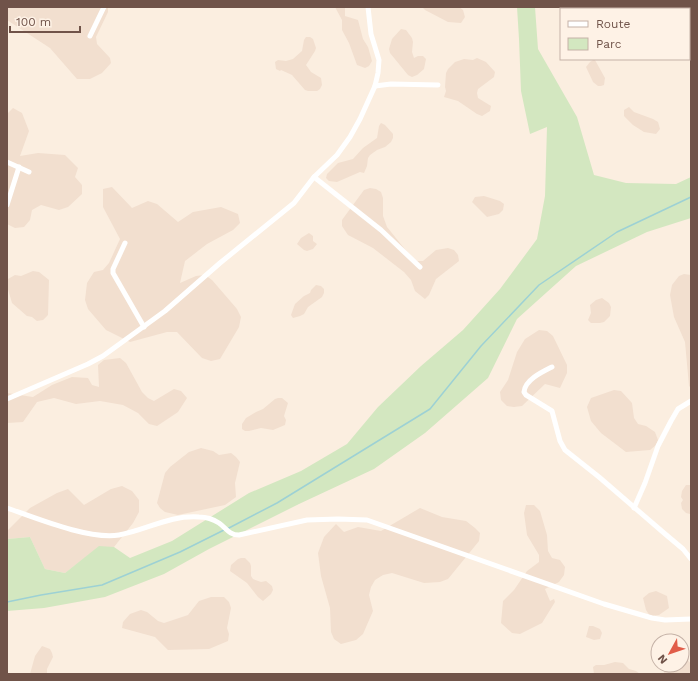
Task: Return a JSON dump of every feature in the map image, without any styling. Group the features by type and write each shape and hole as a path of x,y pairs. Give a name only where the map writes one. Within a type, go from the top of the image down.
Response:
{"street":[{"path":"90,36 104,7"},
{"path":"7,399 103,356 144,327 294,203 314,177 337,155 350,137 375,86 379,60 371,34 368,7"},
{"path":"375,86 391,84 438,85"},
{"path":"7,162 29,172"},
{"path":"7,205 20,167"},
{"path":"314,177 381,230 420,267"},
{"path":"125,243 113,269 113,273 144,327"},
{"path":"552,367 538,374 523,390 525,394 552,411 556,420 560,441 565,450 683,549 691,559"},
{"path":"634,508 645,483 658,446 678,409 691,401"},
{"path":"7,508 77,531 103,536 124,534 165,520 192,516 211,519 220,523 231,534 239,536 307,520 367,520 619,609 647,617 665,620 691,619"}],"shaded area":[{"path":"7,7 108,7 108,12 96,37 97,44 110,58 111,63 102,73 90,79 77,79 50,48 7,20"},
{"path":"335,7 345,7 345,16 358,20 363,39 368,47 372,61 369,66 365,68 357,65 349,43 342,30 342,20"},
{"path":"422,7 459,7 463,10 465,17 461,23 448,22"},
{"path":"401,29 406,30 412,38 412,52 414,58 423,56 426,59 424,69 412,77 408,75 390,53 389,49 392,39"},
{"path":"306,37 313,39 316,48 306,65 311,72 321,78 322,85 317,91 305,90 292,75 276,69 275,62 278,60 286,61 293,59 302,51"},
{"path":"477,58 486,62 495,72 494,77 478,89 478,98 491,106 490,111 482,116 458,101 444,97 446,91 446,73 448,69 455,62 464,59 473,60"},
{"path":"593,60 595,60 605,78 604,85 598,86 593,82 586,67"},
{"path":"629,107 634,112 658,122 660,129 656,134 644,132 633,125 624,116 624,110"},
{"path":"13,108 22,113 29,131 20,156 38,153 65,155 78,168 75,177 82,185 82,194 68,207 59,210 41,205 32,210 30,220 24,227 15,228 7,224 7,114"},
{"path":"381,123 385,125 393,134 393,138 385,147 370,155 364,173 360,172 337,182 329,181 326,178 327,174 338,163 353,159 363,148 377,138"},
{"path":"112,187 132,208 148,201 157,204 178,222 193,212 221,207 238,214 240,223 233,230 207,244 185,261 180,283 196,276 205,275 212,280 237,309 241,317 239,327 220,359 211,361 202,358 177,332 167,332 130,342 106,330 88,309 85,300 87,283 94,272 103,270 109,263 120,239 103,207 103,189"},
{"path":"370,188 381,192 383,198 383,216 387,227 412,258 417,261 423,261 436,250 448,248 454,250 458,255 459,261 436,279 429,295 425,299 415,291 411,280 404,272 373,248 348,235 342,226 342,220 364,190"},
{"path":"484,196 500,201 504,204 503,210 499,214 487,217 472,202 475,197"},
{"path":"309,233 313,236 313,241 317,244 313,249 307,251 297,244 301,238"},
{"path":"33,271 39,272 49,280 48,315 43,320 37,321 32,317 27,316 12,303 7,286 8,279 15,275 21,276"},
{"path":"684,274 691,275 691,388 689,386 685,342 674,317 670,295 672,285 679,276"},
{"path":"316,285 321,286 324,289 322,297 308,307 304,314 293,318 291,315 295,304 310,293"},
{"path":"602,298 609,303 611,307 610,316 604,322 591,323 588,320 591,313 590,305 596,300"},
{"path":"539,330 547,331 553,336 567,365 567,373 560,388 545,384 522,406 507,406 501,400 500,392 508,380 517,352 525,339"},
{"path":"120,358 126,363 142,392 148,398 154,401 174,389 181,391 187,398 178,412 157,426 149,424 138,413 123,405 100,401 76,404 54,398 37,402 23,422 7,423 7,393 33,397 52,385 72,377 88,378 92,385 99,387 98,365 104,360"},
{"path":"614,390 621,391 632,403 634,418 638,424 646,426 655,432 658,440 656,445 650,450 626,452 601,433 591,421 587,407 591,398"},
{"path":"278,398 282,398 288,403 284,416 286,420 285,425 273,430 261,428 245,431 242,429 242,424 246,418 263,409"},
{"path":"201,448 213,451 219,455 231,453 240,462 235,483 236,497 225,505 178,515 165,512 157,503 165,473 170,467 189,452"},
{"path":"691,483 690,514 686,513 682,509 681,503 683,500 681,497 682,491 686,485 690,485"},
{"path":"122,486 132,491 139,500 139,512 133,523 114,547 99,547 65,573 45,569 30,537 7,539 7,524 8,530 30,508 57,493 68,489 84,505 111,489"},
{"path":"526,505 534,505 540,511 547,535 548,551 552,558 560,560 565,567 564,575 559,582 545,589 550,601 554,599 555,602 542,623 520,634 512,633 501,623 503,601 514,590 527,571 539,562 539,555 527,535 524,513"},
{"path":"420,508 442,517 466,521 480,533 479,541 448,579 440,582 424,583 392,573 383,575 375,580 369,595 373,611 363,634 356,640 341,644 334,639 331,632 330,608 321,576 318,553 324,537 336,524 344,532 358,527 381,531"},
{"path":"241,558 245,558 250,563 251,576 253,579 261,582 266,581 272,586 273,590 271,594 263,601 247,583 230,571 231,565"},
{"path":"656,591 667,596 669,608 659,615 650,616 646,610 643,598 649,593"},
{"path":"211,597 224,597 229,602 231,608 227,628 229,634 228,641 209,649 168,650 155,637 122,628 123,622 130,614 141,610 147,612 158,621 164,623 188,615 199,601"},
{"path":"589,626 600,629 602,633 600,639 594,640 586,637"},
{"path":"42,646 50,649 53,657 47,669 47,674 30,674 35,656"},
{"path":"615,662 623,663 629,669 640,674 594,674 593,667 596,665 604,665"},
{"path":"690,663 691,664 691,674 664,674 690,673"}],"green space":[{"path":"517,7 535,7 538,49 577,117 594,175 626,183 676,184 691,177 691,218 647,232 576,266 517,319 488,378 425,433 374,469 299,504 209,549 164,574 105,597 44,608 7,611 7,539 30,537 45,569 65,573 99,546 114,547 130,558 172,541 249,493 301,471 347,444 378,407 421,366 463,330 500,289 537,239 545,196 547,127 530,134 521,91"}],"waterway":[{"path":"227,529 277,503 430,409 481,346 539,285 617,232 691,197"},
{"path":"7,602 102,585 180,552 224,530"}]}
